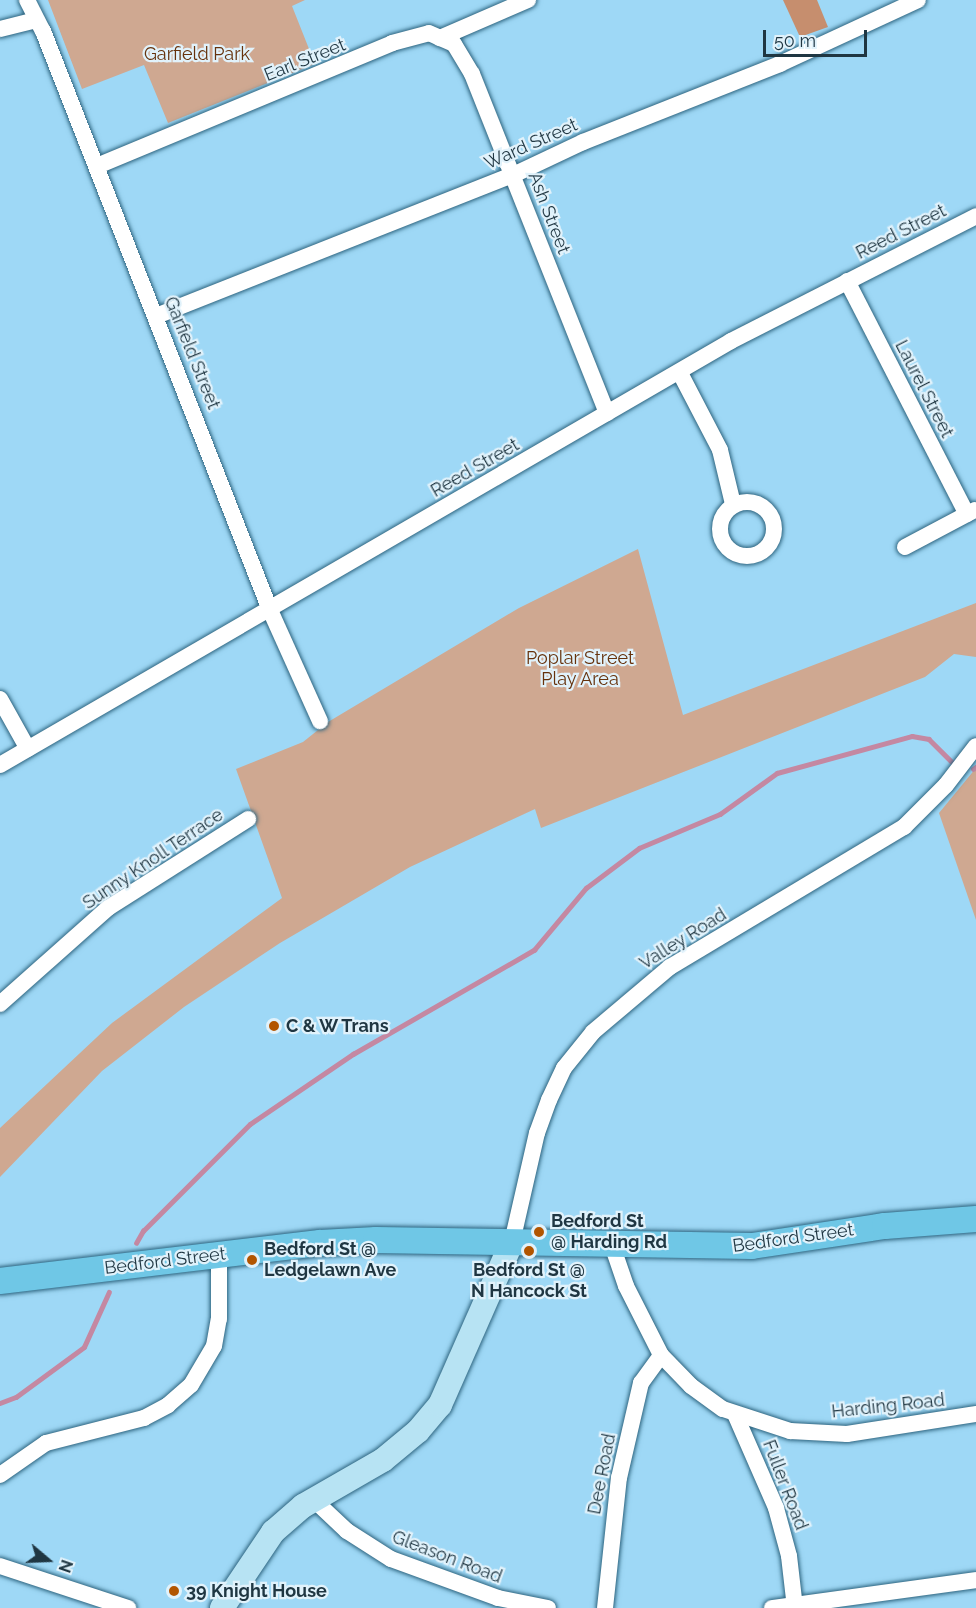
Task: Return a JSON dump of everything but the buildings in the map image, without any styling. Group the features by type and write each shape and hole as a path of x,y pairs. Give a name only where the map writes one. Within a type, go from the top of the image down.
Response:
{"main road":[{"name":"Bedford Street","path":"0,1281 219,1254 376,1240 752,1246 885,1226 976,1220"}],"street":[{"name":"Garfield Street","path":"27,0 43,31 97,166 270,610 320,721"},
{"name":"Earl Street","path":"97,166 392,43 429,33 440,38 528,0"},
{"name":"Ward Street","path":"156,316 513,175 583,142 780,64 918,0"},
{"path":"0,29 36,20"},
{"name":"Ash Street","path":"440,38 454,44 472,74 607,413"},
{"name":"Reed Street","path":"0,765 768,321 976,216"},
{"name":"Laurel Street","path":"847,281 971,512"},
{"path":"680,373 720,450 733,504"},
{"path":"905,547 971,512"},
{"path":"0,699 28,749"},
{"name":"Valley Road","path":"512,1242 537,1133 549,1100 564,1068 597,1028 670,967 904,827 958,770 976,746"},
{"name":"Sunny Knoll Terrace","path":"0,1004 108,908 248,819"},
{"path":"222,1608 273,1532 314,1500 383,1460 418,1431 440,1405 512,1242"},
{"name":"Harding Road","path":"612,1245 626,1286 661,1355 691,1386 735,1414 790,1431 847,1434 976,1414"},
{"path":"0,1475 46,1443 144,1418 168,1405 191,1385 214,1346 219,1319 219,1254"},
{"name":"Dee Road","path":"605,1608 619,1479 641,1383 661,1355"},
{"name":"Fuller Road","path":"735,1414 776,1508 789,1556 795,1607"},
{"name":"Gleason Road","path":"314,1500 347,1531 391,1559 498,1598 548,1608"},
{"path":"1,1567 128,1608"},
{"path":"772,1608 795,1607 976,1580"}],"green space":[{"name":"Garfield Park","path":"48,0 305,0 292,6 315,64 168,123 144,65 82,89"},
{"name":"Poplar Street Play Area","path":"638,549 683,715 976,603 976,657 954,654 925,677 541,828 535,809 410,867 280,943 184,1007 102,1071 0,1177 0,1128 112,1023 282,898 236,769 303,742 328,722 519,608"},
{"path":"976,768 976,920 939,813"}],"shaded area":[{"path":"783,0 817,0 828,27 800,37"}],"waterway":[{"path":"136,1243 143,1231 250,1124 353,1054 534,950 586,888 639,848 720,814 777,773 912,736 929,739 953,763"},
{"path":"0,1403 16,1397 84,1347 109,1292"}],"place":[{"name":"C & W Trans","path":"274,1026"},
{"name":"Bedford St @ Harding Rd","path":"539,1232"},
{"name":"Bedford St @ N Hancock St","path":"529,1251"},
{"name":"Bedford St @ Ledgelawn Ave","path":"252,1260"},
{"name":"39 Knight House","path":"174,1591"}]}
